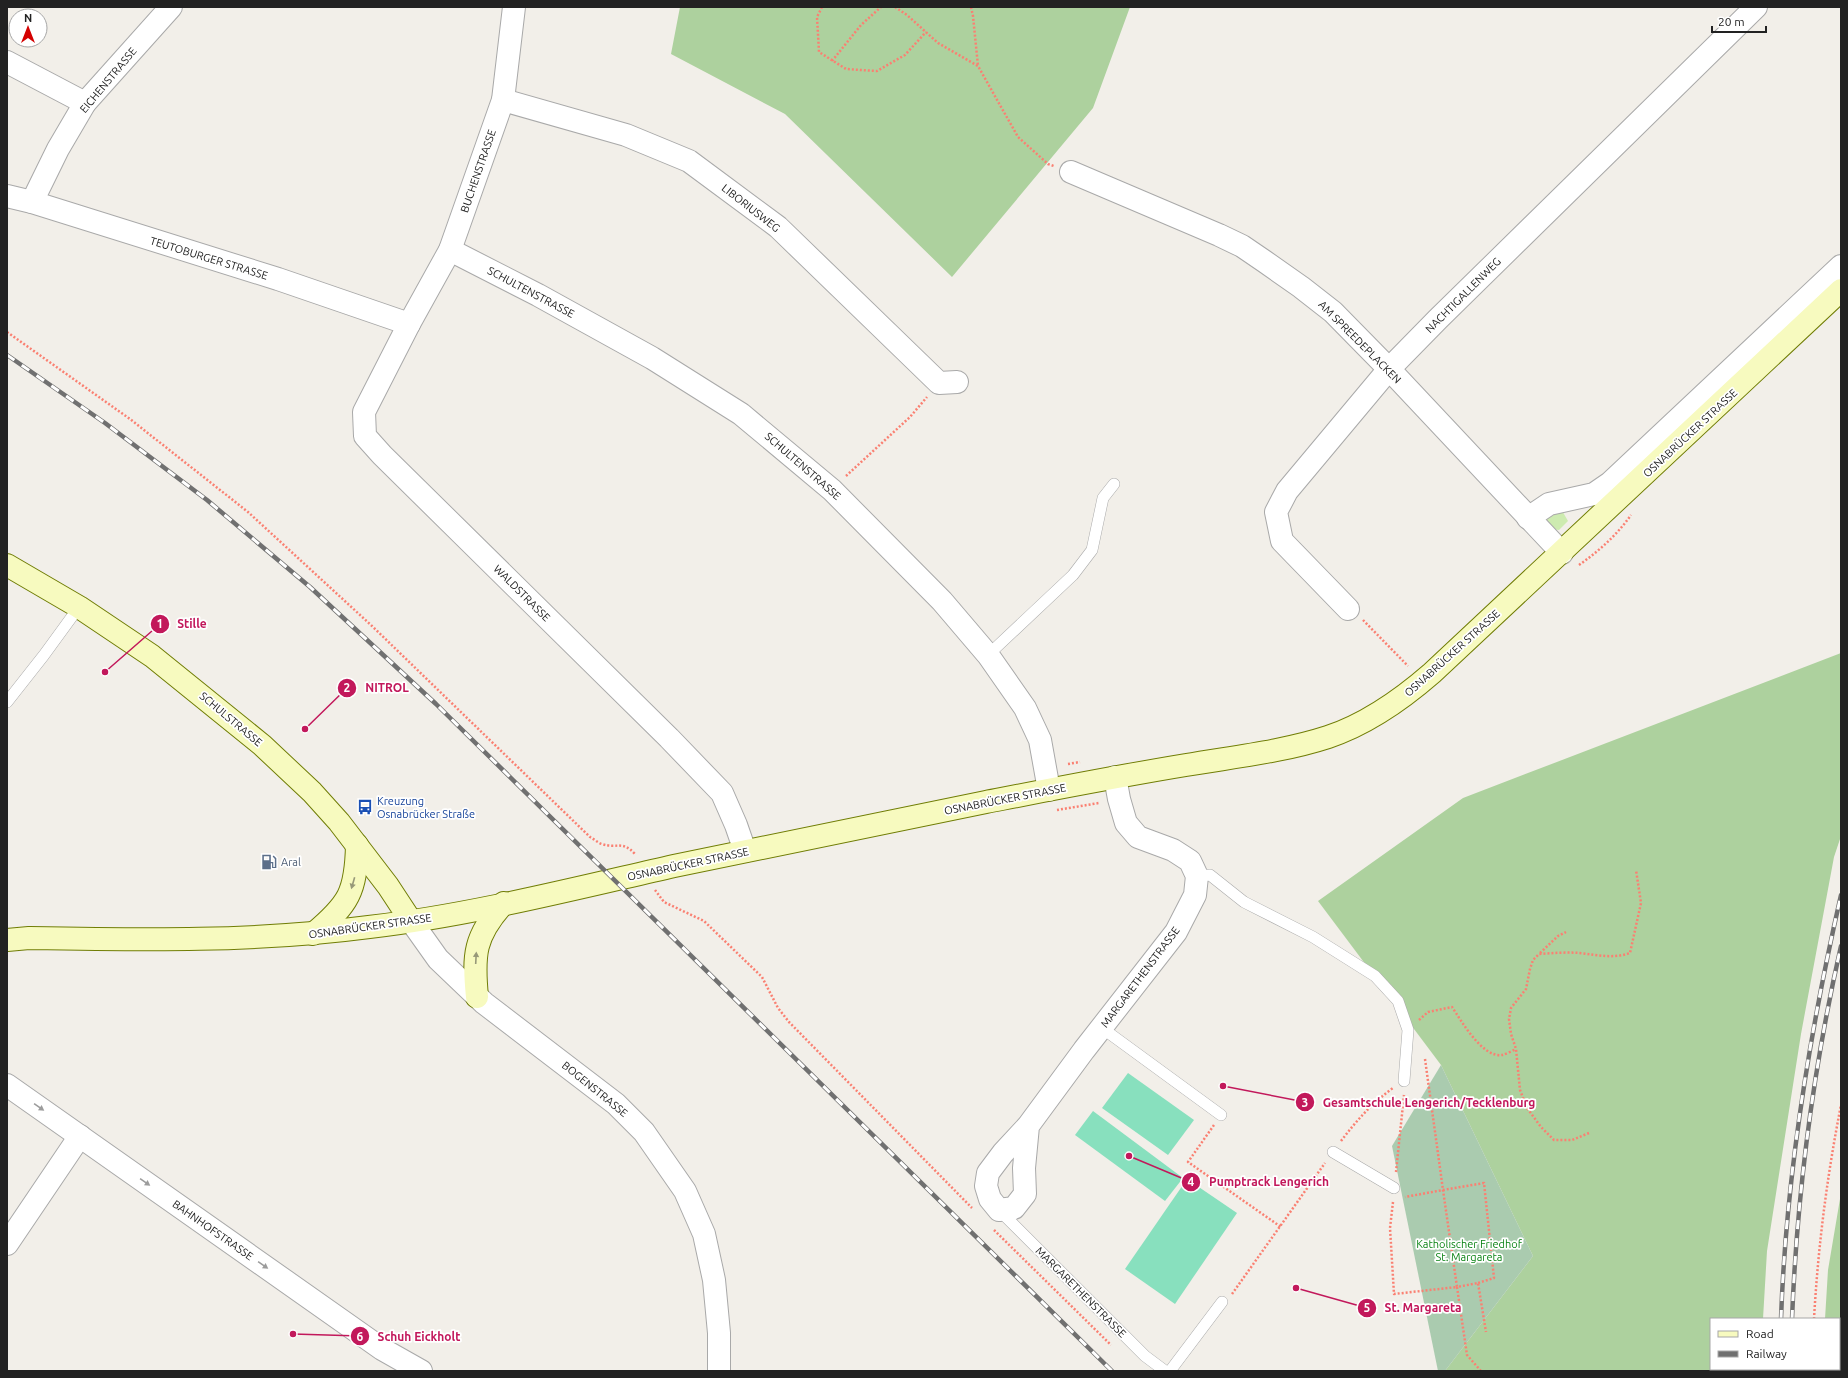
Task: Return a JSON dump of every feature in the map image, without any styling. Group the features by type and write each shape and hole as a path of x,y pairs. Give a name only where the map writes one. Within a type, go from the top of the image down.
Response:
{"main road":[{"name":"OSNABRÜCKER STRASSE","path":"7,940 29,938 186,940 236,939 313,934 412,921 646,873 1047,780 1115,777 1279,749 1328,737 1366,720 1401,699 1422,682 1562,553 1841,290"},
{"name":"SCHULSTRASSE","path":"7,565 79,607 152,656 237,723 312,792 357,845 412,921"},
{"path":"313,934 334,916 344,904 353,887 356,869 357,845"},
{"path":"477,997 475,974 476,948 488,922 504,903"}],"street":[{"name":"EICHENSTRASSE","path":"32,202 58,149 85,103 171,7"},
{"name":"BUCHENSTRASSE","path":"409,324 450,250 503,100 514,7"},
{"name":"NACHTIGALLENWEG","path":"1348,609 1282,541 1276,512 1287,491 1389,369 1756,7"},
{"path":"7,62 85,103"},
{"name":"LIBORIUSWEG","path":"503,100 626,135 689,161 778,227 948,383"},
{"name":"AM SPREEDEPLACKEN","path":"1071,172 1178,216 1242,246 1301,287 1333,312 1389,369 1562,553"},
{"name":"TEUTOBURGER STRASSE","path":"7,196 32,202 278,279 409,324"},
{"name":"SCHULTENSTRASSE","path":"450,250 538,295 652,358 741,414 832,490 942,601 988,655 1025,708 1040,740 1047,780"},
{"name":"OSNABRÜCKER STRASSE","path":"1528,518 1549,504 1594,494 1610,483 1841,266"},
{"name":"WALDSTRASSE","path":"409,324 364,412 365,436 382,455 664,733 722,793 736,825 745,851"},
{"path":"1115,777 1119,799 1126,823 1138,837 1173,850 1190,861 1197,876"},
{"name":"MARGARETHENSTRASSE","path":"995,1219 986,1186 988,1173 1004,1152 1028,1126 1176,932 1195,895 1197,876"},
{"name":"BOGENSTRASSE","path":"412,921 438,958 477,997 616,1104 644,1132 685,1192 704,1234 714,1280 719,1333 719,1371"},
{"name":"BAHNHOFSTRASSE","path":"7,1085 382,1349 420,1371"},
{"path":"995,1219 1014,1208 1025,1194 1024,1168 1028,1126"},
{"path":"7,1244 80,1136"}],"lane":[{"path":"988,655 1073,575 1092,550 1103,498 1114,484"},
{"path":"7,702 79,607"},
{"path":"1197,876 1210,876 1244,902 1313,937 1375,976 1398,1000 1408,1030 1404,1081"},
{"path":"1102,1028 1218,1118"},
{"path":"1333,1152 1394,1188"},
{"name":"MARGARETHENSTRASSE","path":"995,1219 1145,1356 1165,1371"},
{"path":"1170,1371 1222,1302"}],"path":[{"path":"822,7 817,17 820,52 846,69 877,71 905,55 926,32"},
{"path":"832,61 860,25 881,7"},
{"path":"895,7 908,15 938,43 978,66"},
{"path":"971,7 978,66 1018,137 1048,164 1071,172"},
{"path":"7,332 130,419 248,512 372,626 590,837 602,844 623,845 629,848 637,856 654,889 664,902 704,921 762,977 778,1008 789,1022 975,1211"},
{"path":"832,490 875,447 948,383"},
{"path":"1348,609 1362,619 1410,668"},
{"path":"1047,780 1081,762"},
{"path":"1539,954 1580,953 1597,956 1609,956 1630,953 1641,903 1636,870"},
{"path":"1566,932 1558,936 1533,960 1526,989 1511,1008 1509,1019 1511,1034 1516,1049 1520,1090 1527,1108 1541,1127 1554,1140 1572,1140 1589,1134"},
{"path":"1408,1030 1428,1012 1452,1007 1478,1044 1488,1052 1500,1055 1516,1049"},
{"path":"1425,1059 1467,1355 1481,1371"},
{"path":"1222,1302 1234,1293 1357,1120 1377,1099 1404,1081"},
{"path":"1393,1199 1484,1183 1494,1278 1457,1287 1394,1294 1390,1228 1394,1188 1404,1094 1404,1081"},
{"path":"1814,1318 1816,1272 1824,1207 1841,1105"},
{"path":"1218,1118 1188,1162 1281,1226"},
{"path":"995,1219 1115,1349"},
{"path":"1478,1283 1486,1332"}],"green space":[{"path":"680,7 1130,7 1093,108 952,277 785,114 671,54"},
{"path":"1560,507 1568,521 1559,530 1552,529 1545,519"},
{"path":"1841,653 1841,836 1834,857 1801,1034 1767,1251 1763,1318 1710,1318 1710,1370 1759,1371 1445,1371 1533,1256 1441,1065 1318,901 1463,798"},
{"name":"Katholischer Friedhof St. Margareta","path":"1441,1065 1533,1256 1445,1371 1438,1371 1392,1146"},
{"path":"1128,1073 1194,1120 1168,1155 1102,1108"},
{"path":"1093,1111 1183,1178 1165,1201 1075,1135"},
{"path":"1187,1179 1237,1213 1175,1304 1125,1269"},
{"path":"1841,1193 1841,1371 1822,1371 1840,1370 1840,1318 1825,1318 1828,1270"}],"railway":[{"path":"7,355 105,423 207,500 310,587 436,704 1112,1371"},
{"path":"1781,1318 1788,1212 1801,1106 1819,1000 1841,895"},
{"path":"1792,1318 1794,1272 1802,1178 1808,1132 1822,1039 1841,946"}],"place":[{"name":"Stille","path":"105,672"},
{"name":"NITROL","path":"305,729"},
{"name":"Kreuzung Osnabrücker Straße","path":"365,807"},
{"name":"Aral","path":"269,862"},
{"name":"Gesamtschule Lengerich/Tecklenburg","path":"1223,1086"},
{"name":"Pumptrack Lengerich","path":"1129,1156"},
{"name":"St. Margareta","path":"1296,1288"},
{"name":"Schuh Eickholt","path":"293,1334"}]}
